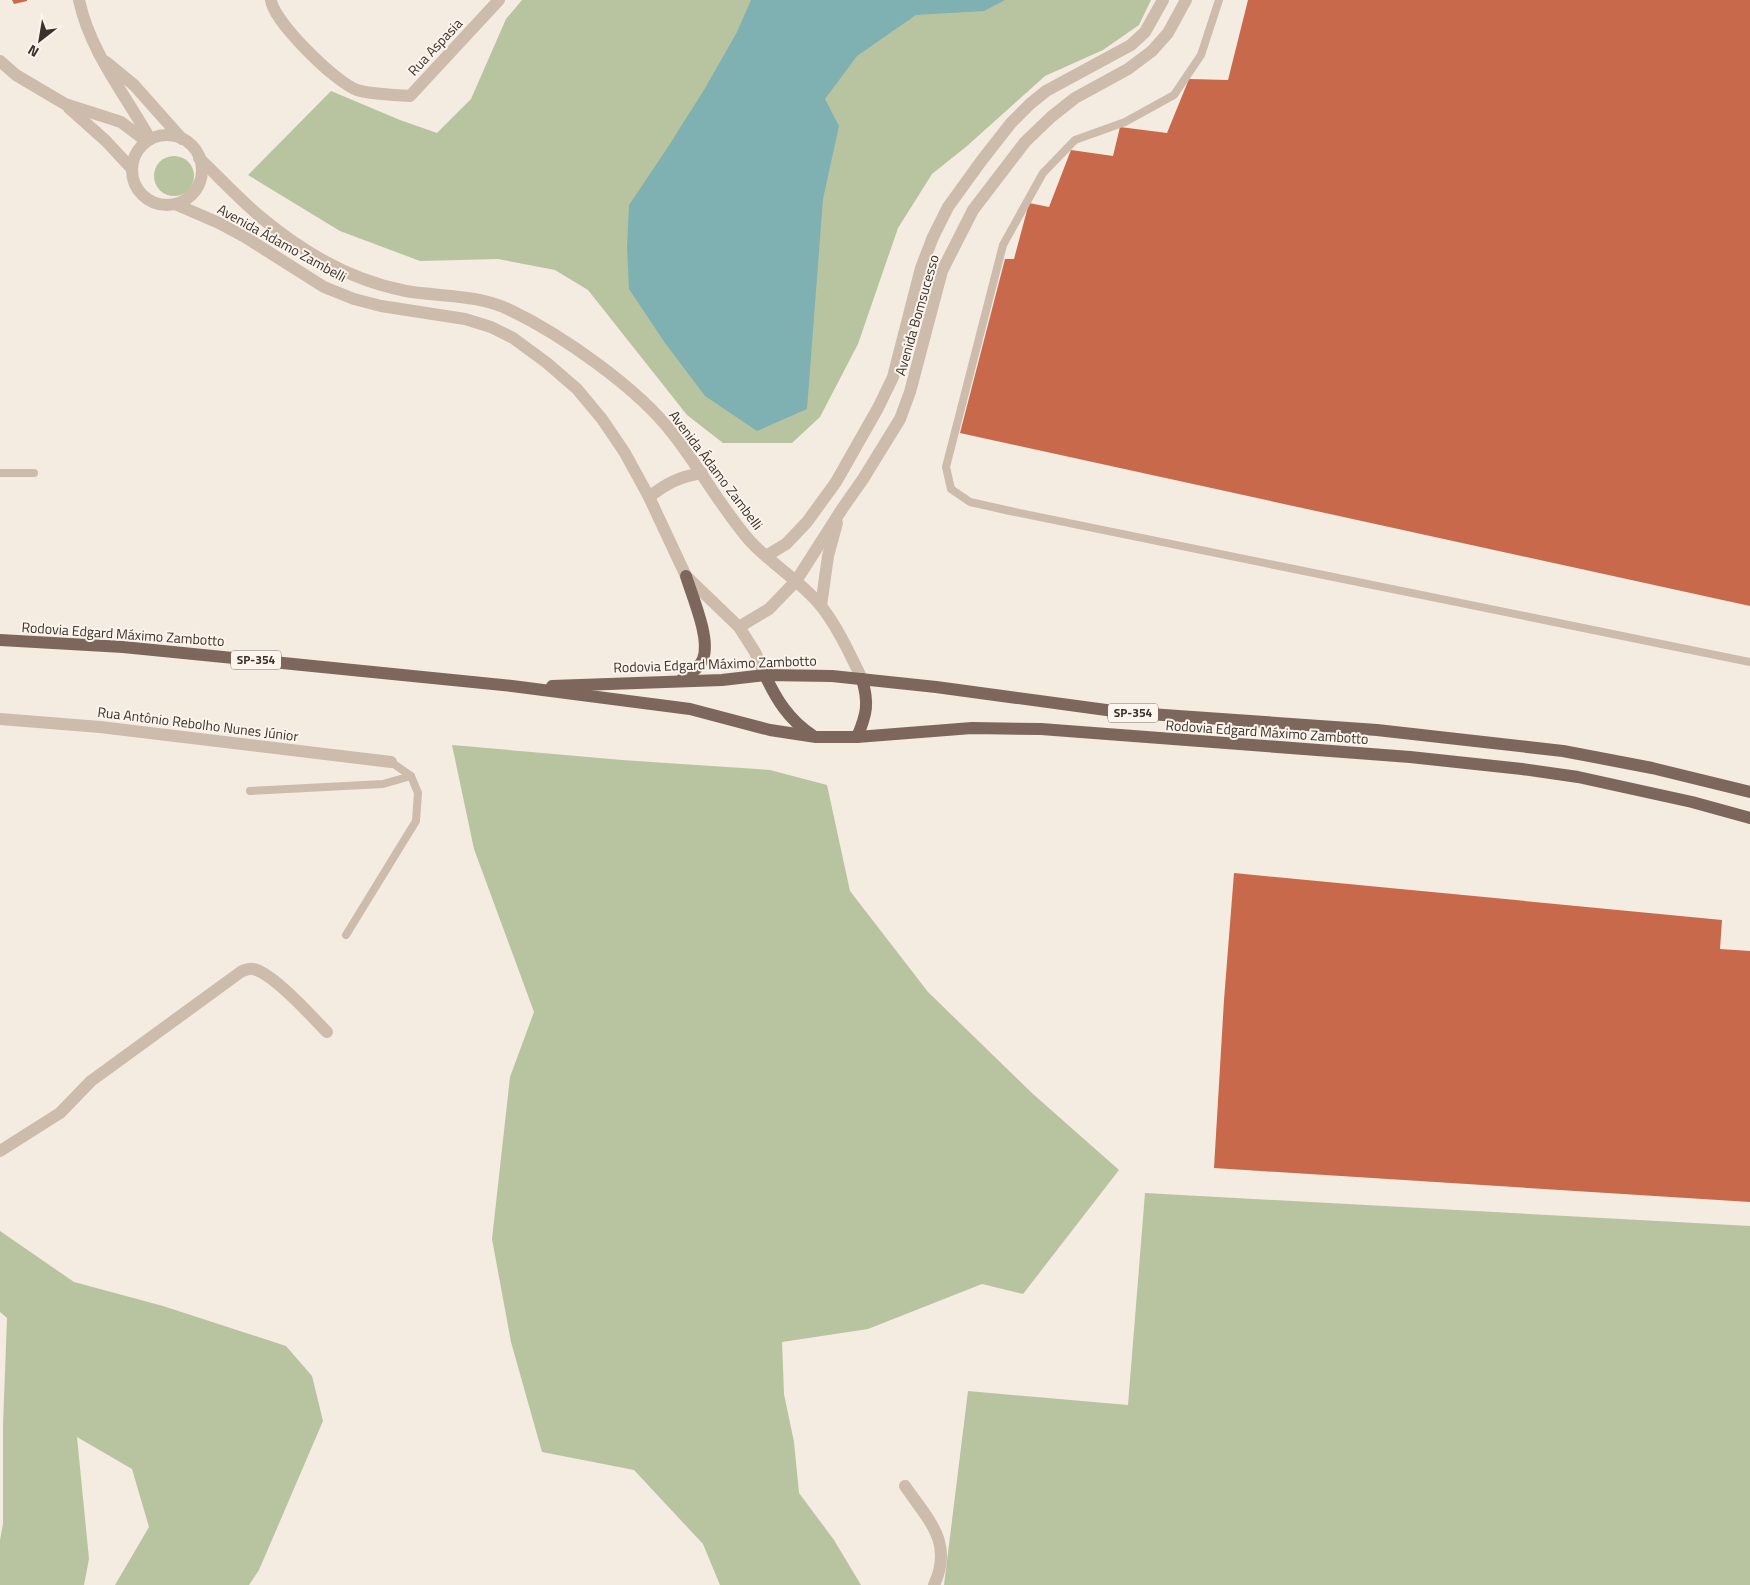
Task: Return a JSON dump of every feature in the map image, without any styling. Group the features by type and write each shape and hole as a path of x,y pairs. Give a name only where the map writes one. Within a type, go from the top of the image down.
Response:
{"main road":[{"path":"681,680 697,668 703,659 705,650 700,621 686,576"},
{"name":"Rodovia Edgard Máximo Zambotto","path":"0,640 123,647 512,686 690,709 770,730 816,737 856,737 972,728 1041,728 1410,757 1522,769 1578,778 1692,802 1750,818"},
{"path":"765,675 778,701 788,714 800,727 816,737"},
{"name":"Rodovia Edgard Máximo Zambotto","path":"512,686 722,680 765,675 832,676 1121,712 1377,730 1563,751 1652,768 1750,792"},
{"path":"856,737 867,711 866,692 862,679"}],"street":[{"path":"79,0 86,26 102,59 148,140"},
{"name":"Rua Aspasia","path":"271,0 272,6 279,18 310,54 338,78 357,90 410,96 499,0"},
{"name":"Avenida Bomsucesso","path":"766,556 796,536 836,482 878,408 893,377 921,268 948,206 1011,123 1030,104 1067,79 1131,45 1145,32 1163,0"},
{"name":"Avenida Bomsucesso","path":"739,627 769,609 796,581 900,419 910,392 942,271 972,210 1025,142 1051,117 1075,98 1128,69 1152,51 1168,33 1186,0"},
{"name":"Avenida Ádamo Zambelli","path":"102,59 134,85 182,139 195,150 199,158 262,218 289,239 331,265 365,279 407,291 486,301 509,309 543,328 616,379 650,408 672,432 750,541 796,581 821,606 862,679"},
{"name":"Avenida Ádamo Zambelli","path":"0,61 16,75 66,104 121,122 148,140"},
{"name":"Avenida Ádamo Zambelli","path":"66,104 106,141 132,170 133,180 138,189 145,197 154,202 175,204 236,232 324,286 381,306 465,319 491,327 514,338 547,362 577,389 602,419 625,453 649,497 686,576 739,627 755,652 765,675"},
{"path":"132,170 133,159 138,149 148,140 166,136 182,139"},
{"path":"175,204 192,194 197,186 201,177 199,158"},
{"path":"649,497 667,483 688,475 702,473"},
{"path":"821,606 828,556 842,509"},
{"name":"Rua Antônio Rebolho Nunes Júnior","path":"0,719 100,727 391,762"},
{"path":"0,1151 60,1113 90,1081 242,971 250,968 272,978 327,1032"},
{"path":"905,1486 935,1530 942,1548 940,1573 934,1585"}],"lane":[{"path":"1219,0 1201,55 1174,95 1125,122 1075,140 1043,173 1007,237 989,297 946,467 951,489 970,502 1010,511 1750,662"},
{"path":"0,473 34,473"},
{"path":"346,935 416,821 418,794 411,776 391,762"},
{"path":"250,791 383,784 411,776"}],"green space":[{"path":"522,0 1151,0 1139,25 1103,50 1045,76 967,146 932,174 898,228 858,344 820,417 792,443 723,443 687,415 588,290 555,270 498,259 420,261 340,231 248,175 331,91 400,120 437,133 471,99 506,19"},
{"path":"178,156 185,159 191,165 194,176 193,184 185,193 178,196 170,196 163,193 155,184 154,172 157,165 166,157"},
{"path":"452,745 622,760 770,770 827,785 850,891 928,992 1033,1094 1119,1170 1023,1294 982,1284 868,1329 782,1342 784,1394 794,1442 799,1493 834,1540 861,1585 720,1585 703,1544 634,1470 542,1452 511,1342 492,1239 510,1077 534,1012 474,849"},
{"path":"1145,1193 1750,1226 1750,1585 944,1585 968,1391 1128,1405"},
{"path":"0,1231 74,1282 163,1306 286,1346 312,1376 323,1421 259,1570 249,1585 115,1585 149,1527 132,1469 77,1437 89,1559 84,1585 0,1585 7,1318 0,1312"}],"water":[{"path":"751,0 1005,0 984,11 916,15 857,56 825,99 839,126 823,199 807,409 757,431 705,396 665,343 629,289 627,247 629,205 704,90 737,32"}],"building":[{"path":"12,0 27,0 27,1 14,4"},
{"path":"1248,0 1750,0 1750,606 960,433 1005,259 1014,259 1029,203 1049,207 1071,150 1113,156 1120,127 1167,133 1189,79 1228,80"},
{"path":"1234,873 1722,920 1720,949 1750,951 1750,1202 1214,1168"}]}
